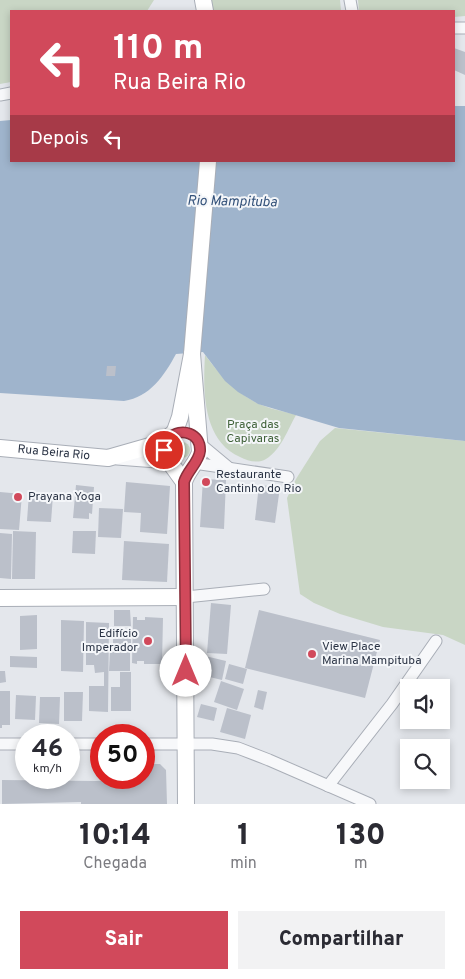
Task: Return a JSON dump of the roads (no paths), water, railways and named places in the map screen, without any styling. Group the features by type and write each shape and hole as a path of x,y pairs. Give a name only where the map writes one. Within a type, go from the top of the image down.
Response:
{"main road":[{"path":"184,482 166,457 164,450 166,441 172,435 180,417 192,354 208,162"},
{"path":"186,804 184,482 199,456 192,354"},
{"path":"172,435 188,432 199,443"},
{"name":"Rua Beira Rio","path":"0,448 108,458 150,446 172,435"},
{"name":"Rua Beira Rio","path":"170,463 180,467 194,463"},
{"path":"0,598 186,597"}],"street":[{"path":"199,443 229,468"},
{"name":"Rua Beira Rio","path":"108,458 170,463"},
{"name":"Rua Beira Rio","path":"194,463 288,477"},
{"path":"186,597 264,589"},
{"path":"328,786 392,704 436,641"},
{"path":"0,744 15,744"},
{"path":"155,744 212,744 238,748 370,804"}],"water":[{"name":"Rio Mampituba","path":"455,106 465,106 465,441 339,428 258,404 238,392 225,381 203,352 176,354 161,377 149,390 133,399 124,401 0,393 0,121 10,120 10,162 455,162"}],"place":[{"name":"Restaurante Cantinho do Rio","path":"206,482"},
{"name":"Prayana Yoga","path":"18,497"},
{"name":"Edifício Imperador","path":"148,641"},
{"name":"View Place Marina Mampituba","path":"312,654"}],"park label":[{"name":"Praça das Capivaras","path":"253,432"}]}
